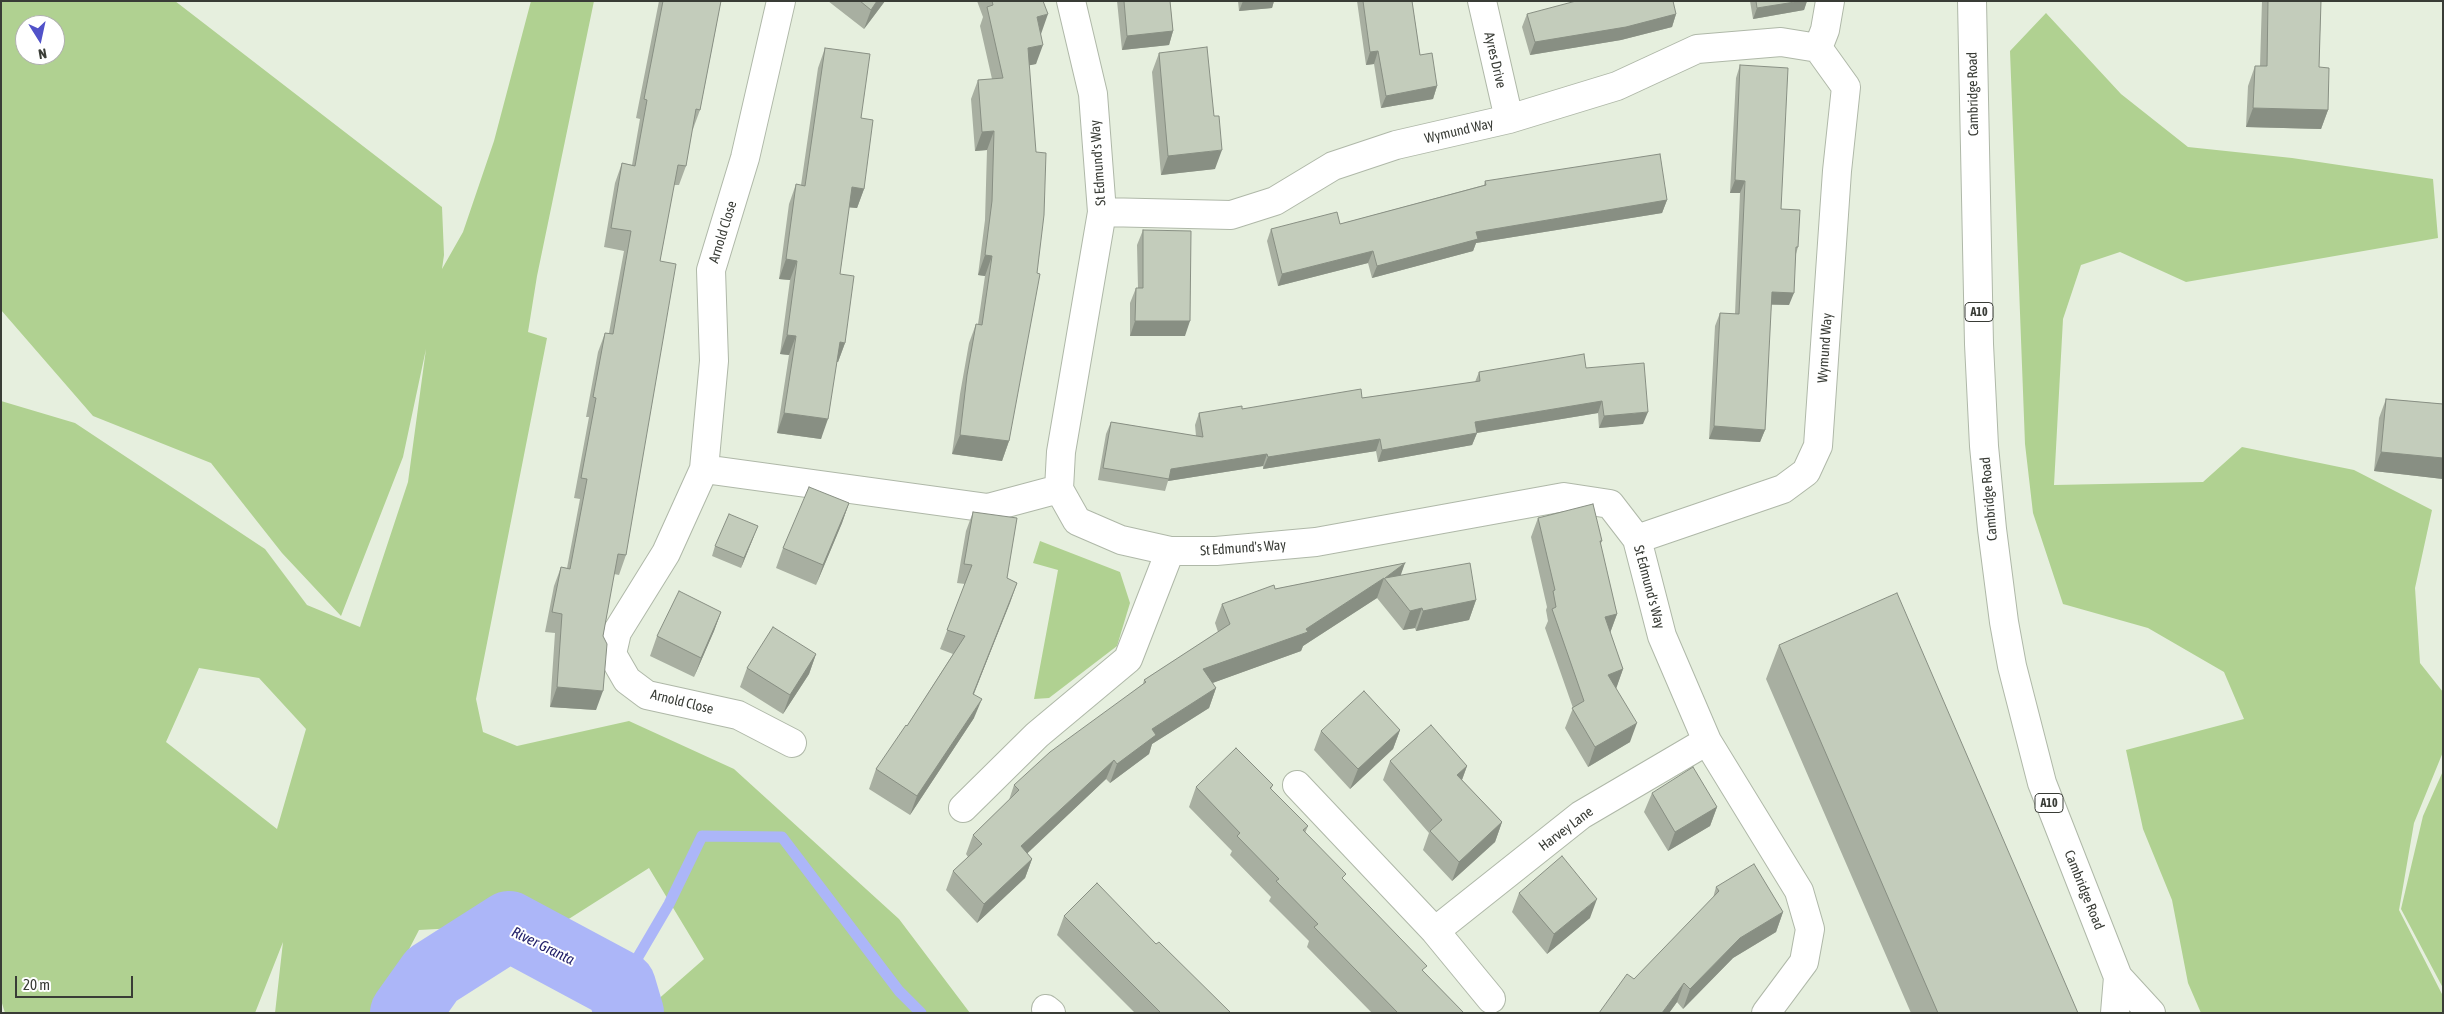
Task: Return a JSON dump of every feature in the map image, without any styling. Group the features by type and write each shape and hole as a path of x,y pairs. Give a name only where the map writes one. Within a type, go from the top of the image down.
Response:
{"main road":[{"name":"Arnold Close","path":"781,1 745,158 712,270 714,361 704,469 666,553 617,632 612,654 627,680 648,695 738,715 792,743"},
{"name":"St Edmund's Way","path":"1071,1 1093,94 1102,212 1077,368 1061,452 1059,489 1077,521 1121,540 1170,551 1216,551 1316,542 1564,497 1610,504 1637,539 1662,636 1707,741 1799,891 1810,929 1804,962 1766,1013"},
{"name":"Ayres Drive","path":"1482,1 1509,119"},
{"path":"1818,48 1826,30 1830,1"},
{"name":"Cambridge Road","path":"1972,1 1979,344 1984,446 2004,622 2012,666 2042,783 2118,976 2151,1013"},
{"name":"Wymund Way","path":"1102,212 1231,215 1276,201 1333,166 1396,145 1509,119 1617,86 1697,49 1782,42 1818,48 1846,87 1837,170 1818,446 1806,472 1783,489 1637,539"},
{"path":"704,469 988,508 1059,489"},
{"path":"962,808 1037,735 1128,659 1170,551"},
{"name":"Harvey Lane","path":"1435,932 1581,815 1707,741"},
{"path":"1297,785 1435,932 1491,1000"},
{"name":"Cambridge Road","path":"2115,1013 2118,976"}],"green space":[{"path":"1,1 175,1 442,207 444,255 442,269 463,232 494,141 531,1 594,1 537,276 528,332 547,338 476,699 483,732 517,746 629,721 734,769 899,919 970,1013 618,1013 655,1002 704,959 649,868 564,922 419,930 376,1013 275,1013 283,942 255,1013 5,1013 1,1000 1,401 75,423 265,549 307,605 360,627 408,482 426,349 403,457 341,616 282,553 211,463 93,416 1,310","holes":["199,668 259,678 306,729 277,829 166,742"]},
{"path":"2046,13 2121,94 2188,147 2292,158 2433,179 2438,238 2186,282 2120,252 2081,265 2063,319 2054,485 2203,482 2242,447 2354,470 2432,510 2415,588 2420,663 2443,692 2443,752 2414,823 2399,910 2443,996 2443,1013 2201,1013 2188,983 2172,900 2143,829 2126,750 2244,719 2224,672 2148,628 2063,604 2033,513 2025,444 2010,51"},
{"path":"1040,541 1120,572 1130,603 1117,646 1049,698 1034,699 1058,570 1033,563"},
{"path":"2443,771 2443,988 2401,909 2423,816"}],"building":[{"path":"663,1 721,1 700,110 696,109 686,166 678,165 660,261 676,264 626,555 618,554 603,636 607,644 603,691 557,687 562,614 552,612 561,567 570,569 587,479 581,478 596,398 593,397 605,333 613,334 631,231 611,228 622,163 635,166 647,100 644,99"},
{"path":"860,1 877,1 871,10"},
{"path":"992,1 1043,1 1048,14 1037,17 1043,45 1028,48 1036,152 1046,153 1044,215 1037,273 1040,274 1009,441 960,435 967,375 976,324 982,325 992,256 985,255 992,201 994,131 982,132 978,80 1003,78 987,7 993,5"},
{"path":"1124,1 1170,1 1173,31 1127,36"},
{"path":"1363,1 1412,1 1420,55 1432,53 1437,86 1386,96 1378,51 1370,52"},
{"path":"1576,1 1673,1 1676,14 1626,27 1535,42 1527,14"},
{"path":"1756,1 1801,1 1757,8"},
{"path":"2268,1 2321,1 2319,67 2329,68 2328,110 2253,108 2255,66 2267,66"},
{"path":"1207,47 1214,116 1219,116 1222,150 1168,156 1159,53"},
{"path":"825,48 870,54 861,118 873,120 864,189 852,187 840,274 854,276 845,343 840,342 828,419 784,413 796,336 787,335 797,261 786,259 796,184 805,186"},
{"path":"1740,65 1788,68 1781,209 1800,210 1794,293 1772,292 1765,430 1714,426 1720,313 1739,314 1745,181 1735,180"},
{"path":"1660,154 1667,200 1476,232 1478,239 1377,266 1373,251 1282,274 1271,229 1337,212 1340,224 1486,185 1485,181"},
{"path":"1143,230 1191,231 1190,321 1135,321 1136,288 1143,288"},
{"path":"1584,354 1586,368 1644,363 1648,412 1604,416 1602,401 1475,422 1477,433 1382,450 1380,439 1268,457 1267,454 1171,469 1169,479 1103,468 1111,422 1203,437 1199,413 1242,406 1242,409 1361,389 1362,398 1480,381 1479,372"},
{"path":"2386,399 2443,404 2443,458 2381,452"},
{"path":"809,487 849,503 823,565 783,548"},
{"path":"1593,504 1617,614 1605,617 1623,669 1608,675 1637,723 1595,747 1572,708 1584,701 1552,609 1556,607 1553,591 1555,590 1538,518"},
{"path":"973,512 1017,518 1007,578 1017,583 973,694 982,699 917,796 876,769 907,726 965,636 947,630 972,565 964,564"},
{"path":"729,514 758,526 744,558 715,546"},
{"path":"1405,563 1385,578 1470,563 1476,600 1423,611 1422,608 1410,611 1384,578 1306,629 1308,632 1203,669 1216,688 1152,729 1156,735 1117,764 1114,760 1021,846 1032,859 984,904 953,871 982,844 973,835 1019,790 1014,785 1050,752 1146,682 1144,680 1230,624 1222,604 1274,585 1275,589"},
{"path":"679,591 721,612 701,658 657,636"},
{"path":"1897,593 2078,1013 1938,1013 1779,645"},
{"path":"773,627 816,654 790,695 747,668"},
{"path":"1364,691 1400,730 1358,769 1321,731"},
{"path":"1431,725 1467,766 1457,775 1502,822 1459,862 1430,831 1442,820 1390,761"},
{"path":"1236,748 1273,785 1270,788 1308,826 1303,830 1346,874 1342,878 1427,966 1422,970 1464,1013 1398,1013 1314,927 1318,924 1276,881 1279,879 1237,836 1240,833 1196,787"},
{"path":"1693,767 1717,807 1675,832 1652,793"},
{"path":"1562,856 1597,899 1554,934 1519,893"},
{"path":"1754,864 1783,912 1740,938 1690,989 1684,983 1662,1013 1599,1013 1627,974 1634,979 1719,891 1716,887"},
{"path":"1097,883 1156,944 1159,942 1231,1013 1161,1013 1064,916"}],"waterway":[{"path":"621,986 669,904 702,836 782,837 899,991 921,1013"},
{"name":"River Granta","path":"405,1013 432,975 509,926 621,986 629,1013"}]}
